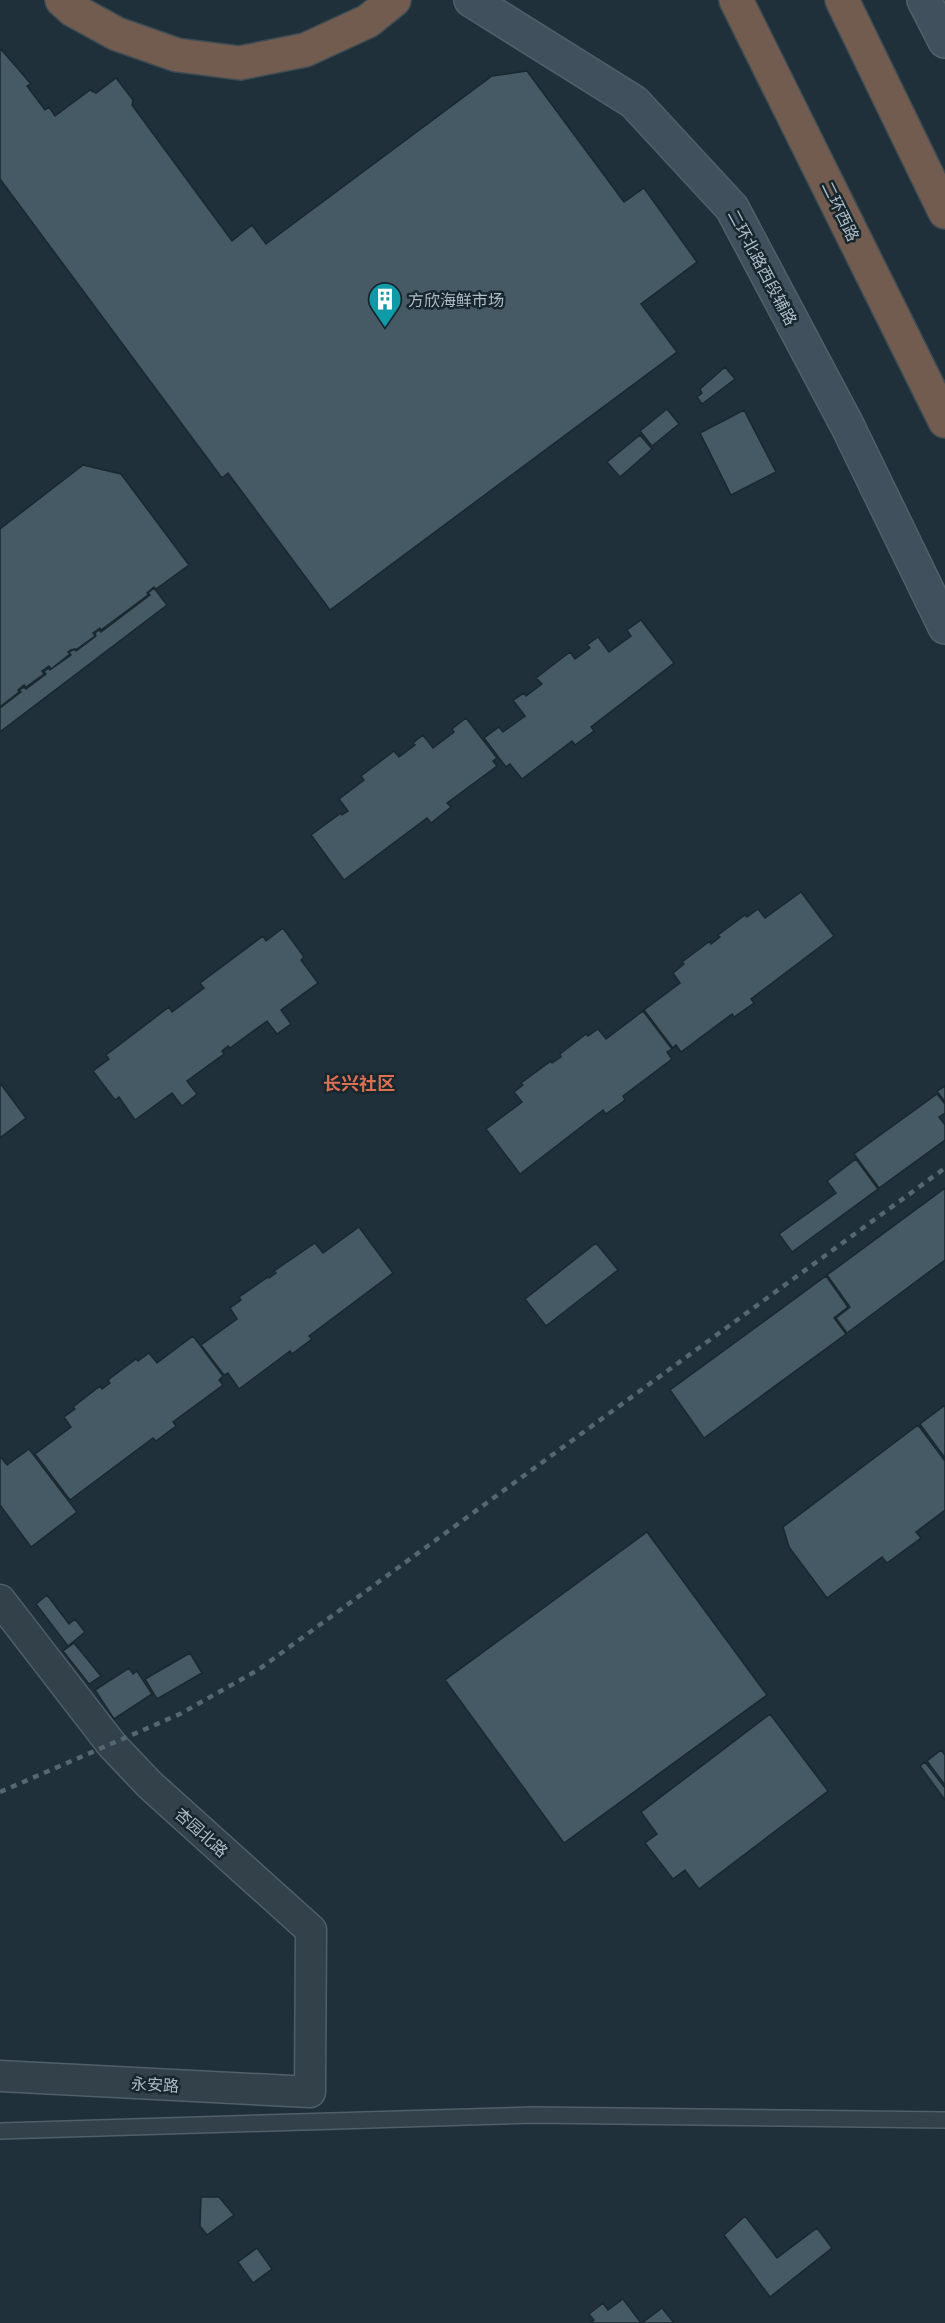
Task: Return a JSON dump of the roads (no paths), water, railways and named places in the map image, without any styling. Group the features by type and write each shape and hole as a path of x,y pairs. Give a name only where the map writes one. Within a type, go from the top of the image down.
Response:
{"highway":[{"path":"62,0 74,10 127,38 177,55 240,63 305,50 368,21 394,0"},
{"name":"二环西路","path":"736,0 945,421"},
{"path":"842,0 945,212"}],"main road":[{"name":"二环北路西段辅路","path":"471,0 634,102 732,208 848,425 945,627"},
{"path":"924,0 945,41"}],"street":[{"name":"杏园北路","path":"0,1600 112,1745 150,1785 311,1930 309,2092"},
{"name":"永安路","path":"0,2076 309,2092"}],"lane":[{"path":"0,2131 533,2115 945,2120"}],"railway":[{"path":"0,1792 180,1714 258,1670 945,1168"}],"place":[{"name":"方欣海鲜市场","path":"385,328"}],"district":[{"name":"长兴社区","path":"359,1083"}]}
